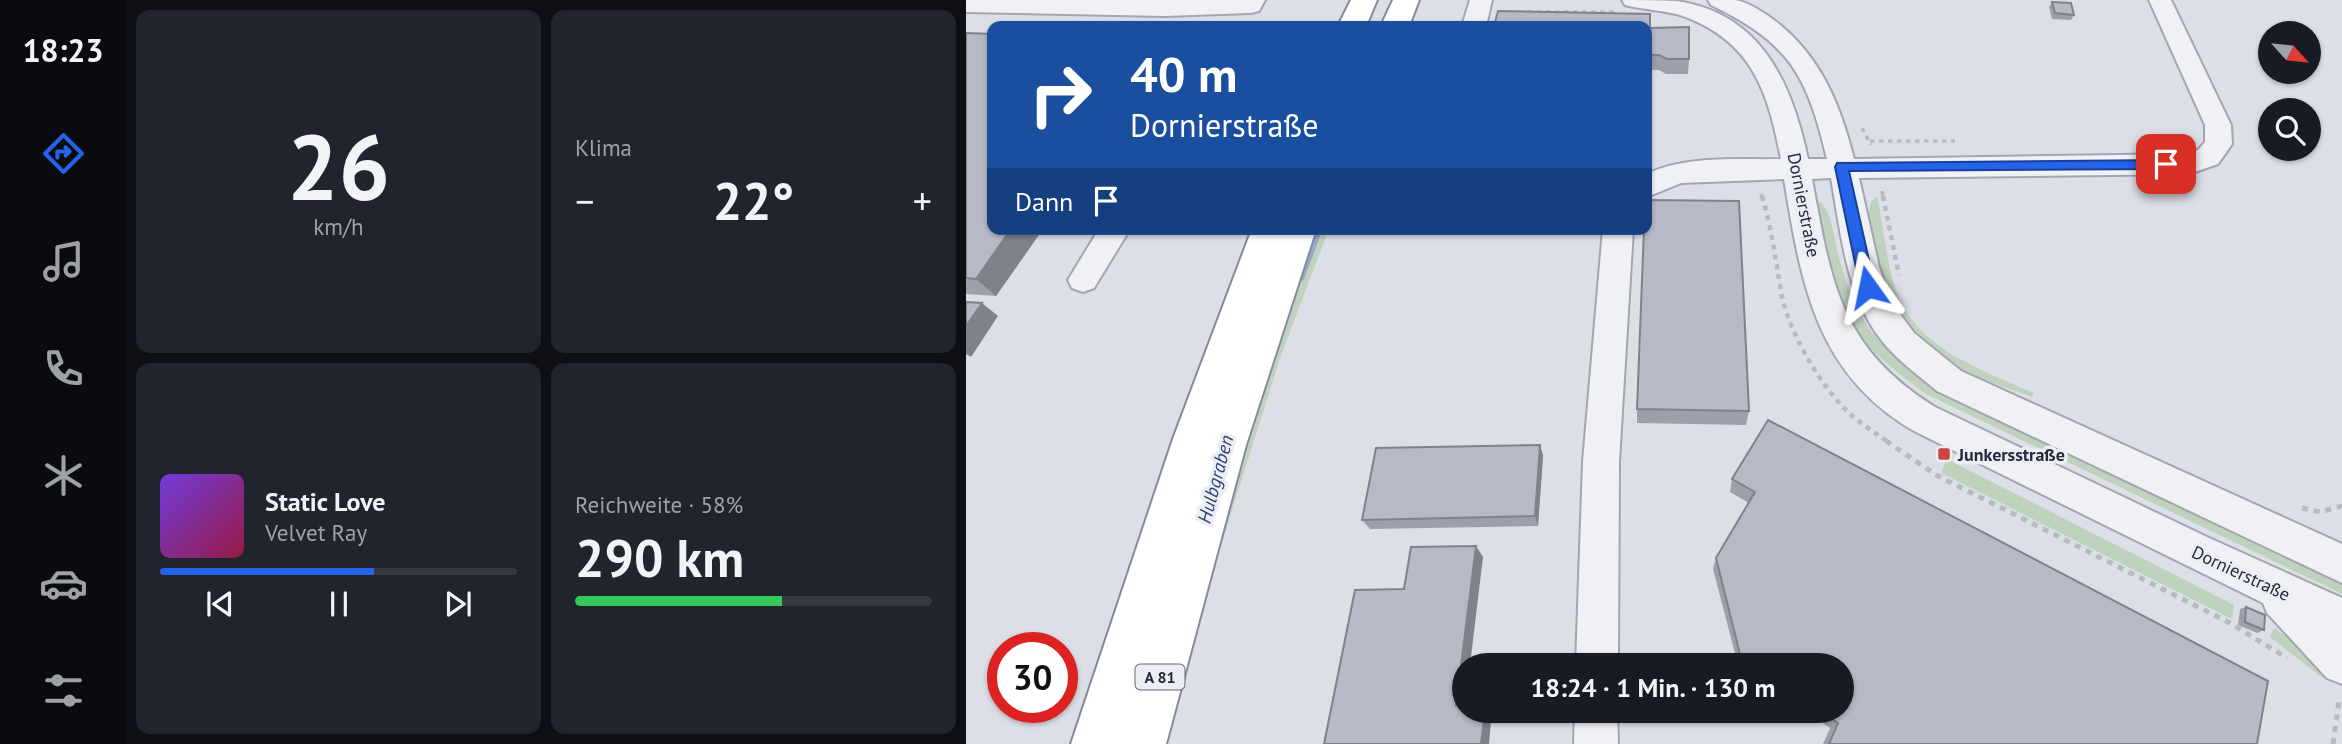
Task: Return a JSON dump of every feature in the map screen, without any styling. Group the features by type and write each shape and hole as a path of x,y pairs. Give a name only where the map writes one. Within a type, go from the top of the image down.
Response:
{"highway":[{"name":"A 81","path":"1096,744 1193,439 1267,235"},
{"name":"A 81","path":"1141,744 1219,468 1271,304 1297,235"}],"street":[{"path":"1475,21 1481,0"},
{"name":"Dornierstraße","path":"1633,0 1684,9 1716,20 1738,33 1754,49 1781,100 1790,128 1825,311 1864,368 1919,415 2266,585 2342,618"},
{"path":"1719,0 1737,6 1768,25 1804,59 1825,100 1868,287 1881,316 1904,345 1949,381 2342,541"},
{"path":"1652,183 1678,174 1717,170 2189,164 2208,157 2219,144 2218,125 2160,0"},
{"path":"979,4 1204,17 1252,3"},
{"path":"1083,281 1111,235"},
{"path":"1597,653 1601,462 1618,235"},
{"path":"2294,523 2342,564"},
{"path":"2266,585 2318,636 2341,688"},
{"path":"1596,723 1596,744"}],"path":[{"path":"1857,117 1870,141 1900,281"},
{"path":"2294,523 2342,506"},
{"path":"2333,744 2341,688"}],"green space":[{"path":"1877,196 1894,285 1903,306 1916,325 1951,354 2034,393 2032,397 1960,371 1903,327 1881,286 1867,221 1871,202"},
{"path":"1820,201 1830,220 1846,283 1855,304 1878,339 1909,367 1951,394 2342,580 2342,594 1924,393 1875,353 1846,316 1832,281 1816,212"},
{"path":"1304,235 1327,235 1280,358 1199,615"},
{"path":"1947,459 2234,605 2232,619 1941,473"},
{"path":"2274,628 2311,654 2336,680 2333,682 2320,676 2270,637"}],"building":[{"path":"2052,2 2071,3 2074,15 2055,13"},
{"path":"1498,11 1650,14 1650,21 1495,21"},
{"path":"1689,27 1689,59 1667,59 1652,55 1652,28"},
{"path":"966,33 987,34 987,235 1007,235 976,279 966,278"},
{"path":"1652,200 1739,201 1749,411 1637,409 1644,235 1652,235"},
{"path":"966,302 982,303 966,326"},
{"path":"1768,420 2268,681 2257,744 1829,744 1838,723 1854,723 1854,653 1740,653 1716,558 1755,492 1732,479"},
{"path":"1540,445 1535,516 1362,520 1376,448"},
{"path":"1476,546 1463,653 1452,653 1452,723 1483,723 1481,744 1324,744 1355,590 1404,589 1411,547"},
{"path":"2246,607 2265,615 2264,630 2245,622"}],"waterway":[{"name":"Hulbgraben","path":"1300,277 1316,235"}],"place":[{"name":"Junkersstraße","path":"1944,454"}],"route":[{"path":"1868,287 1842,167 2166,164"}]}
